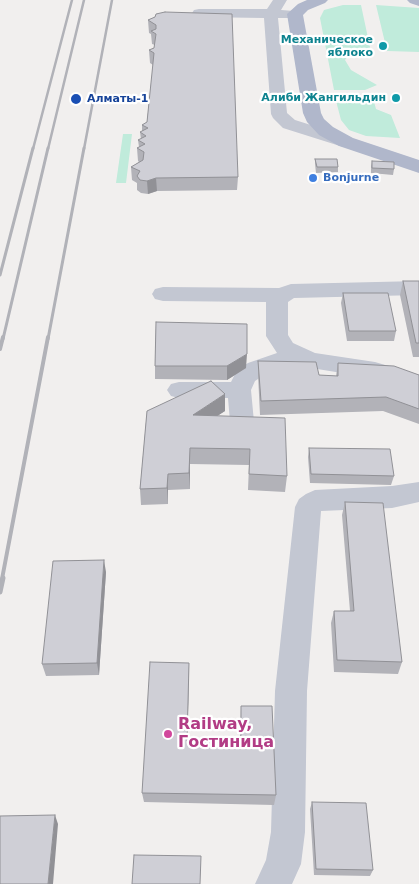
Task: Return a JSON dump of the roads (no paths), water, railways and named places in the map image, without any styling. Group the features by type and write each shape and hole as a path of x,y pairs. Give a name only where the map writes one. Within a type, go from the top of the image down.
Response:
{"main road":[{"path":"308,0 300,5 295,14 312,113 316,122 326,131 346,142 419,167"},
{"path":"295,14 303,7 320,0"},
{"path":"346,142 405,148 419,147"}],"street":[{"path":"199,14 276,7 295,14"},
{"path":"276,7 279,114 289,124 346,142"},
{"path":"419,288 290,291 277,300 277,336 285,348 311,360 375,370 419,384"},
{"path":"164,294 282,295"},
{"path":"242,422 239,390 245,376 256,369 296,354"},
{"path":"179,390 239,390"},
{"path":"272,884 283,864 288,832 291,691 308,507 315,501 392,497 419,492"}],"railway":[{"path":"33,149 72,0"},
{"path":"48,149 84,0"},
{"path":"84,149 112,0"},
{"path":"0,275 33,148"},
{"path":"3,339 48,148"},
{"path":"48,339 84,148"},
{"path":"0,349 3,337"},
{"path":"2,579 48,337"},
{"path":"0,592 3,578"}],"place":[{"name":"Механическое яблоко","path":"383,46"},
{"name":"Алиби Жангильдин","path":"396,98"},
{"name":"Алматы-1","path":"76,99"},
{"name":"Bonjurne","path":"313,178"},
{"name":"Railway, Гостиница","path":"168,734"}]}
